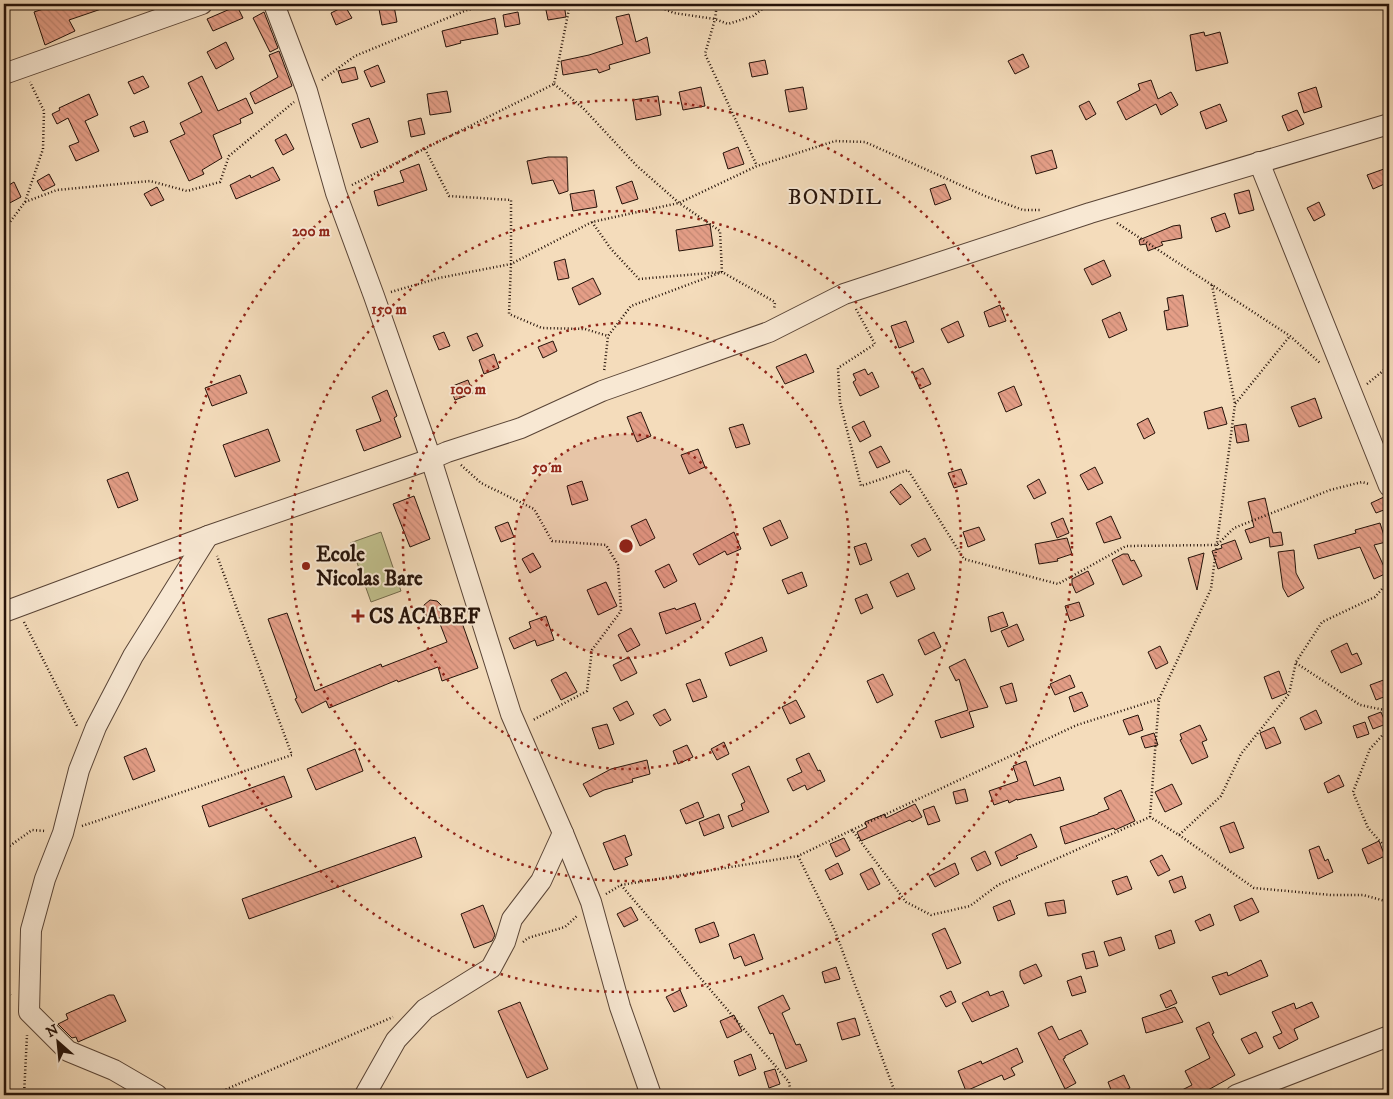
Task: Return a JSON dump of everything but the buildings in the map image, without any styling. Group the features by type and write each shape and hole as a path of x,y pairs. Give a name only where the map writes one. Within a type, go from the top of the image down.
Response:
{"street":[{"path":"13,71 202,4"},
{"path":"274,4 307,91 336,193 374,296 439,455 516,730 563,833 591,902 620,1008 651,1095"},
{"path":"10,609 208,536 521,428 602,391 769,332 844,294 1090,213 1389,124"},
{"path":"1259,162 1354,394 1380,485"},
{"path":"157,1095 114,1070 68,1051 29,1012 32,930 45,879 63,832 79,770 96,727 133,656 208,536"},
{"path":"365,1095 396,1040 425,1009 491,968 505,942 512,918 541,881 563,833"},
{"path":"1236,1095 1389,1036"}],"path":[{"path":"25,202 57,190 150,181 187,191 220,182 229,156 307,91 355,56 467,10 495,4"},
{"path":"554,84 570,4"},
{"path":"652,4 674,14 715,19 728,24 754,16 769,4"},
{"path":"717,4 715,19 705,54 757,166"},
{"path":"4,230 25,202 43,149 44,111 13,71"},
{"path":"336,193 554,84"},
{"path":"554,84 583,108 637,166 679,203 720,231 722,272"},
{"path":"374,296 439,278 511,264 592,222 679,203 757,166 835,141 865,142 985,196 1023,210 1042,210"},
{"path":"425,148 449,196 511,200 509,314 542,328 585,329 608,336"},
{"path":"592,222 611,250 639,279 722,272 775,302 769,332"},
{"path":"1115,222 1290,336 1325,368"},
{"path":"602,391 608,336 631,306 722,272"},
{"path":"1150,817 1160,699 1210,589 1235,404 1212,285"},
{"path":"844,294 859,314 875,344 838,368 840,402 861,486 908,470 964,559 1058,584 1126,546 1217,545 1234,528 1330,490 1362,482 1380,485"},
{"path":"1235,404 1290,336"},
{"path":"1354,394 1389,366"},
{"path":"439,455 481,483 534,509 552,540 606,545 618,565 621,611 592,650 587,691 516,730"},
{"path":"4,850 32,830 63,832 292,755 225,574 208,536"},
{"path":"1179,835 1221,796 1242,754 1289,694 1296,662 1322,622 1375,597 1389,581"},
{"path":"10,609 88,748"},
{"path":"1296,662 1360,705 1389,711"},
{"path":"521,944 528,938 565,927 591,902 621,885 798,856 1077,725 1160,699"},
{"path":"1389,728 1370,749 1353,792 1368,828 1388,848 1386,873 1389,892"},
{"path":"1150,817 1254,888 1331,895 1363,895 1389,902"},
{"path":"852,830 906,902 932,915 970,906 998,885 1150,817"},
{"path":"798,856 835,931 896,1095"},
{"path":"621,885 789,1082 791,1095"},
{"path":"24,1095 29,1012"},
{"path":"213,1095 396,1015"}],"shaded area":[{"path":"381,532 401,591 371,602 350,543"}],"place":[{"name":"Ecole Nicolas Bare","path":"306,566"},
{"name":"CS ACABEF","path":"358,616"}],"district":[{"name":"BONDIL","path":"835,196"}]}
